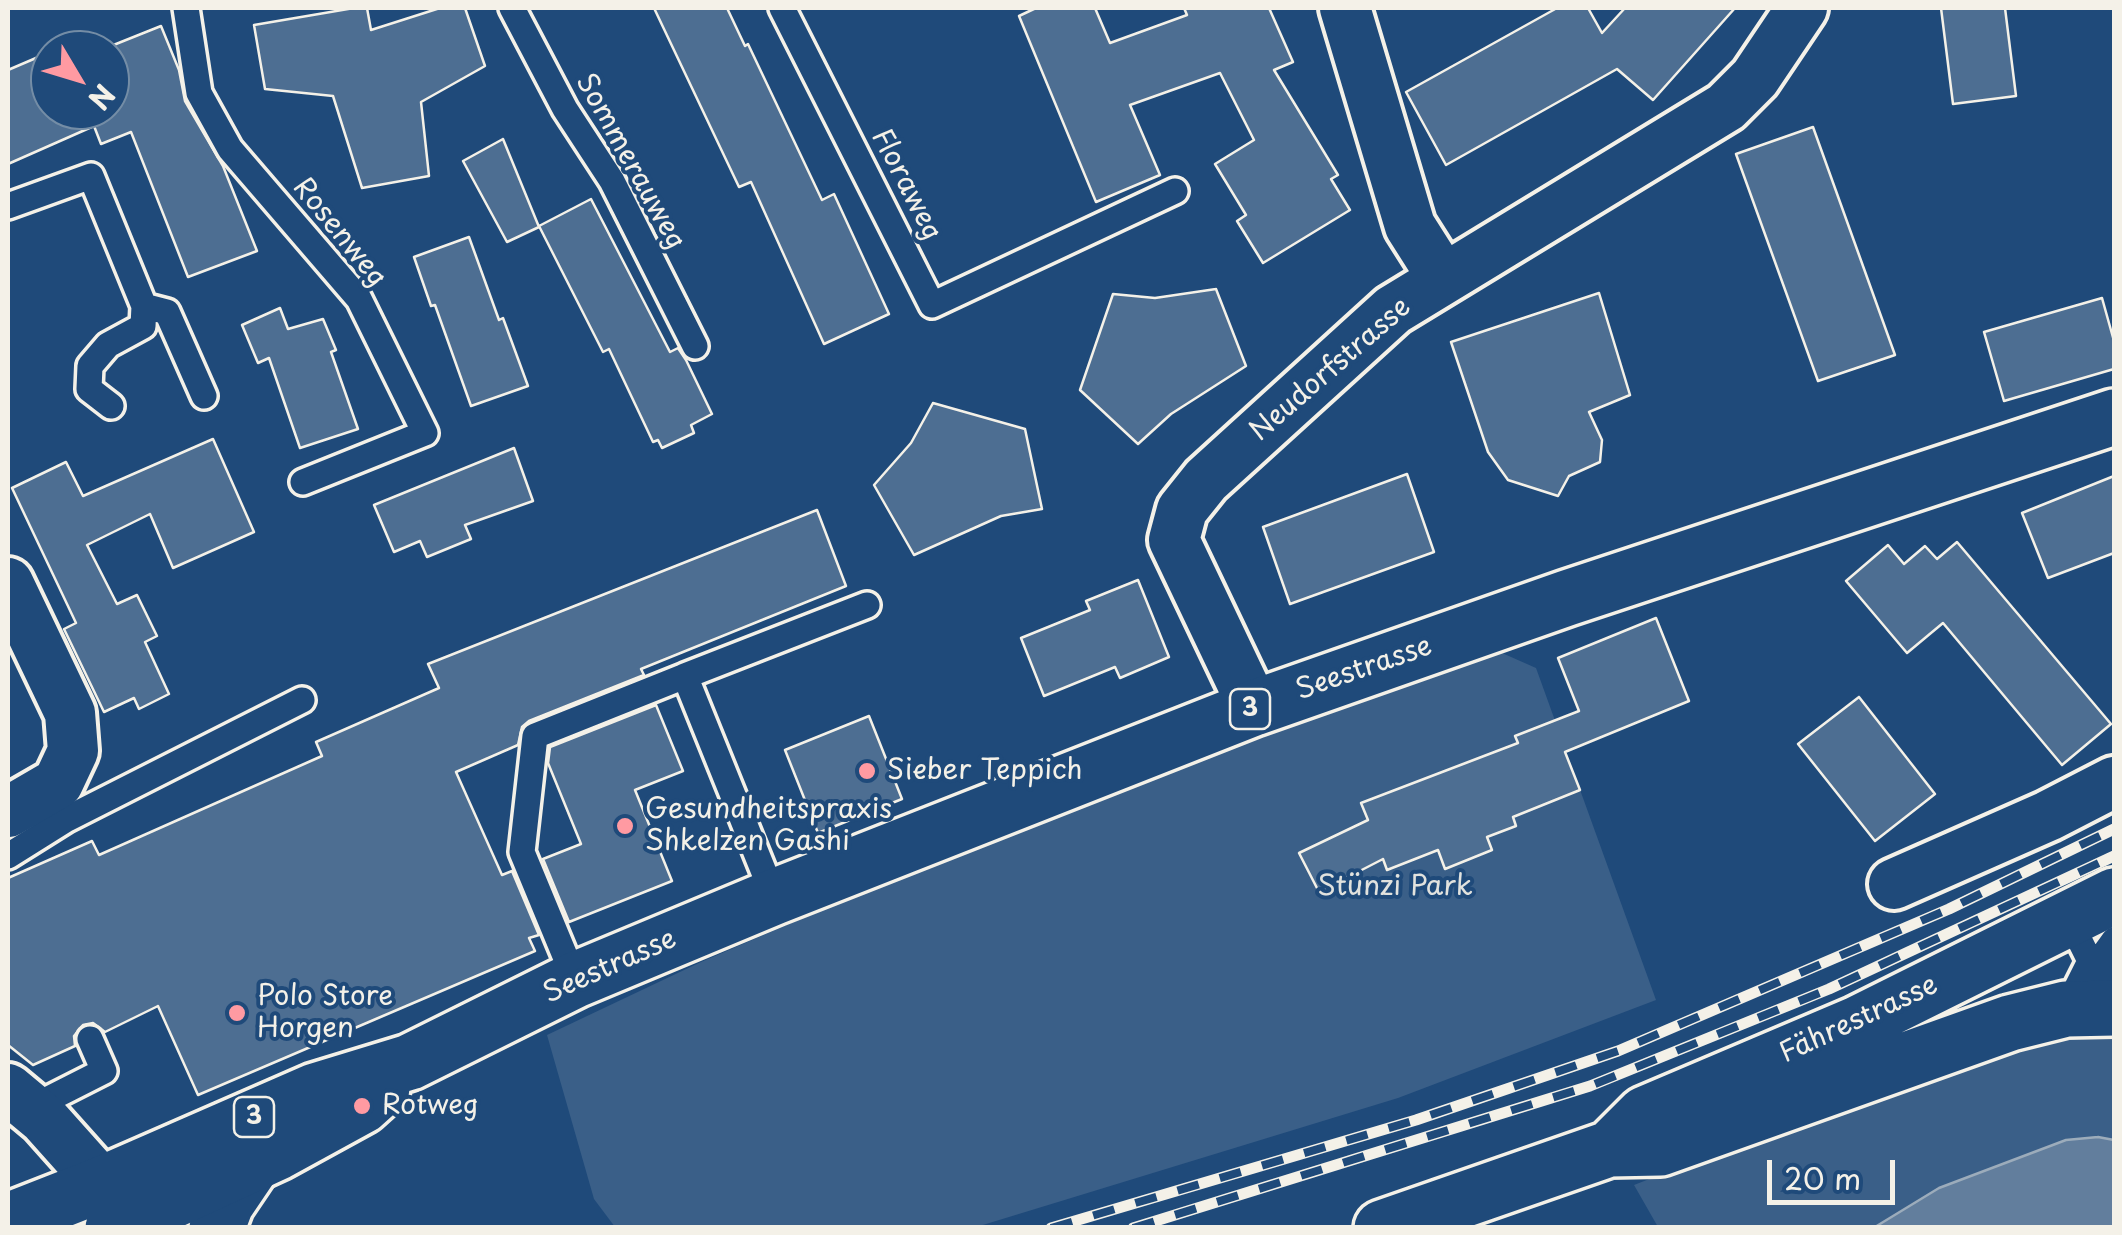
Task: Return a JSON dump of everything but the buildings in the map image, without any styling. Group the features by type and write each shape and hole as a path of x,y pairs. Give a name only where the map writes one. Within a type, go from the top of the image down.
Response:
{"main road":[{"name":"Seestrasse","path":"117,1215 315,1090 410,1062 575,980 774,897 1254,708 1567,598 2114,417"},
{"name":"Fährestrasse","path":"1609,1150 1645,1114 1857,1024 2114,896"},
{"name":"Fährestrasse","path":"1382,1228 1609,1150 1660,1148 2010,1023 2090,1009"},
{"name":"Seestrasse","path":"8,1221 117,1215 253,1164 362,1106 410,1062"},
{"path":"217,1228 224,1208 253,1164"}],"street":[{"path":"1344,8 1410,226 1443,278"},
{"name":"Neudorfstrasse","path":"1254,708 1174,540 1182,510 1206,480 1393,310 1726,107 1755,78 1802,8"},
{"path":"8,583 70,713 73,751 58,783 8,812"},
{"path":"1894,884 2048,816 2114,782"},
{"path":"19,1098 117,1215"}],"lane":[{"name":"Rosenweg","path":"186,8 198,93 230,148 360,299 425,434 303,482"},
{"name":"Sommerauweg","path":"512,8 565,109 612,181 694,346"},
{"name":"Floraweg","path":"782,8 932,305 1175,191"},
{"path":"8,206 91,176 144,306 143,326 108,345 90,366 89,389 111,406"},
{"path":"144,306 166,312 204,396"},
{"path":"575,980 522,852 535,736 867,605"},
{"path":"685,676 774,897"},
{"path":"8,856 67,819 302,700"},
{"path":"2050,929 2078,937 2090,962 2090,1009"},
{"path":"2090,1009 2114,940"},
{"path":"2090,1009 2114,960"},
{"path":"2090,1009 2114,974"},
{"path":"2090,1009 2114,987"},
{"path":"19,1098 104,1071 90,1039"}],"green space":[{"name":"Stünzi Park","path":"1493,649 1536,668 1656,1000 1398,1098 973,1228 615,1227 594,1199 547,1035 701,962 1038,817 1369,684"},
{"path":"2114,1019 2114,1140 2098,1137 1939,1188 1875,1227 1658,1227 1634,1185 2022,1033"}],"shaded area":[{"path":"2066,1140 2114,1140 2114,1227 1875,1227 1939,1188"}],"railway":[{"path":"1051,1228 1416,1120 1618,1051 1949,909 2114,829"},
{"path":"1133,1228 1590,1086 1829,989 2114,856"}],"place":[{"name":"Sieber Teppich","path":"867,771"},
{"name":"Gesundheitspraxis Shkelzen Gashi","path":"625,826"},
{"name":"Polo Store Horgen","path":"237,1013"},
{"name":"Rotweg","path":"362,1106"}]}
